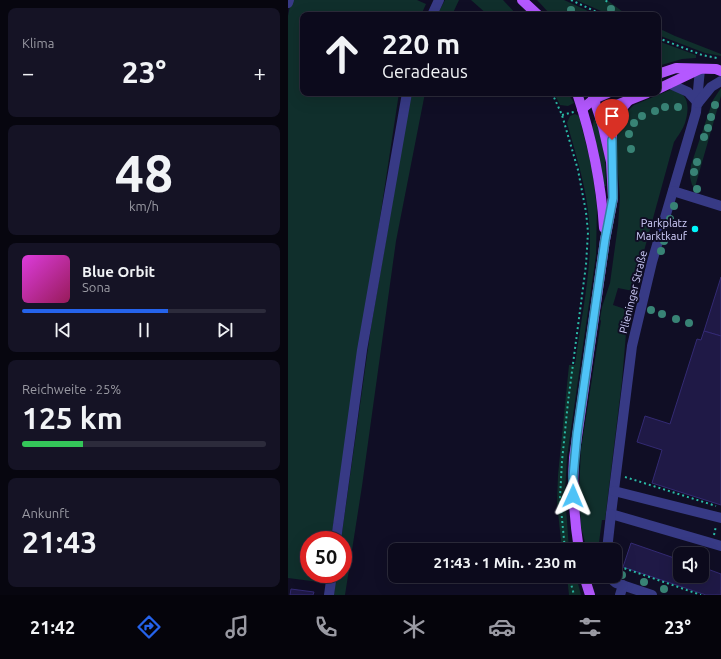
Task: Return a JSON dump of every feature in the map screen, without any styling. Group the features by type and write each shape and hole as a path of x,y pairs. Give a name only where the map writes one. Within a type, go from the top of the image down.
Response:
{"main road":[{"path":"522,0 535,12"},
{"path":"661,73 676,68 716,69 721,71"},
{"path":"661,88 700,69"},
{"path":"577,96 598,170 602,195 605,240"},
{"path":"582,109 593,96 599,112 611,162"},
{"path":"582,109 599,112 640,96"},
{"path":"578,543 573,513 574,458 605,240 613,198 611,162 612,128 620,109 628,101"},
{"path":"586,583 590,595"}],"street":[{"path":"433,12 435,1"},
{"name":"Plieninger Straße","path":"607,543 632,346 649,273 693,125 698,104 700,69"},
{"name":"Plieninger Straße","path":"698,104 711,88 721,81"},
{"path":"670,84 688,92 698,104"},
{"path":"337,531 362,350 406,96"},
{"path":"673,191 721,206"},
{"path":"614,491 721,518"},
{"path":"611,514 721,546"},
{"path":"329,595 331,583"},
{"path":"621,590 652,595"}],"path":[{"path":"571,0 597,12"},
{"path":"661,39 711,57"},
{"path":"553,96 562,116 574,156 586,212 588,232 587,257 579,318"},
{"path":"622,567 701,595"},
{"path":"571,583 574,595"}],"green space":[{"path":"291,0 417,0 426,4 422,12 300,12 300,96 399,96 332,531 300,531 300,580 288,578 288,16"},
{"path":"445,0 459,0 453,12 439,12"},
{"path":"471,0 503,0 514,12 491,11 485,12"},
{"path":"537,0 564,0 589,12 548,12"},
{"path":"576,0 607,0 623,12 603,12"},
{"path":"661,29 721,54 721,56 705,53 661,36"},
{"path":"661,42 696,55 696,58 682,59 661,65"},
{"path":"721,88 721,96 695,187 700,188 699,192 692,185 690,177 691,165 713,100"},
{"path":"670,90 681,93 686,101 687,117 683,128 674,142 633,291 618,288 613,305 628,310 622,381 605,520 602,520 599,543 585,543 581,527 579,491 581,449 601,321 600,319 602,307 610,283 618,225 620,197 615,139 616,129 621,117 634,105 656,96 661,96 661,94"},
{"path":"410,96 424,96 396,241 352,550 352,531 342,531 371,327"},
{"path":"556,96 570,96 574,103 568,106 560,105"},
{"path":"575,114 579,116 592,168 597,208 596,255 567,457 565,493 569,543 561,543 557,503 558,475 569,365 575,365 587,286 590,255 586,195 567,123 570,116"},
{"path":"596,119 605,155 606,186 604,186 593,143 593,127 594,120"},
{"path":"335,583 347,583 345,595 334,595"},
{"path":"568,583 578,583 581,595 569,595"}],"building":[{"path":"721,277 721,336 704,331"},
{"path":"704,331 721,336 721,505 652,483 662,450 637,442 645,416 670,424 697,339 701,340"},
{"path":"631,543 673,558 673,583 709,583 709,570 721,574 721,595 706,595 623,567"},
{"path":"291,589 314,592 313,595 290,595"}],"place":[{"name":"Parkplatz Marktkauf","path":"695,229"}],"route":[{"path":"573,496 574,458 577,434 605,240 613,198 611,162 612,140"}]}
